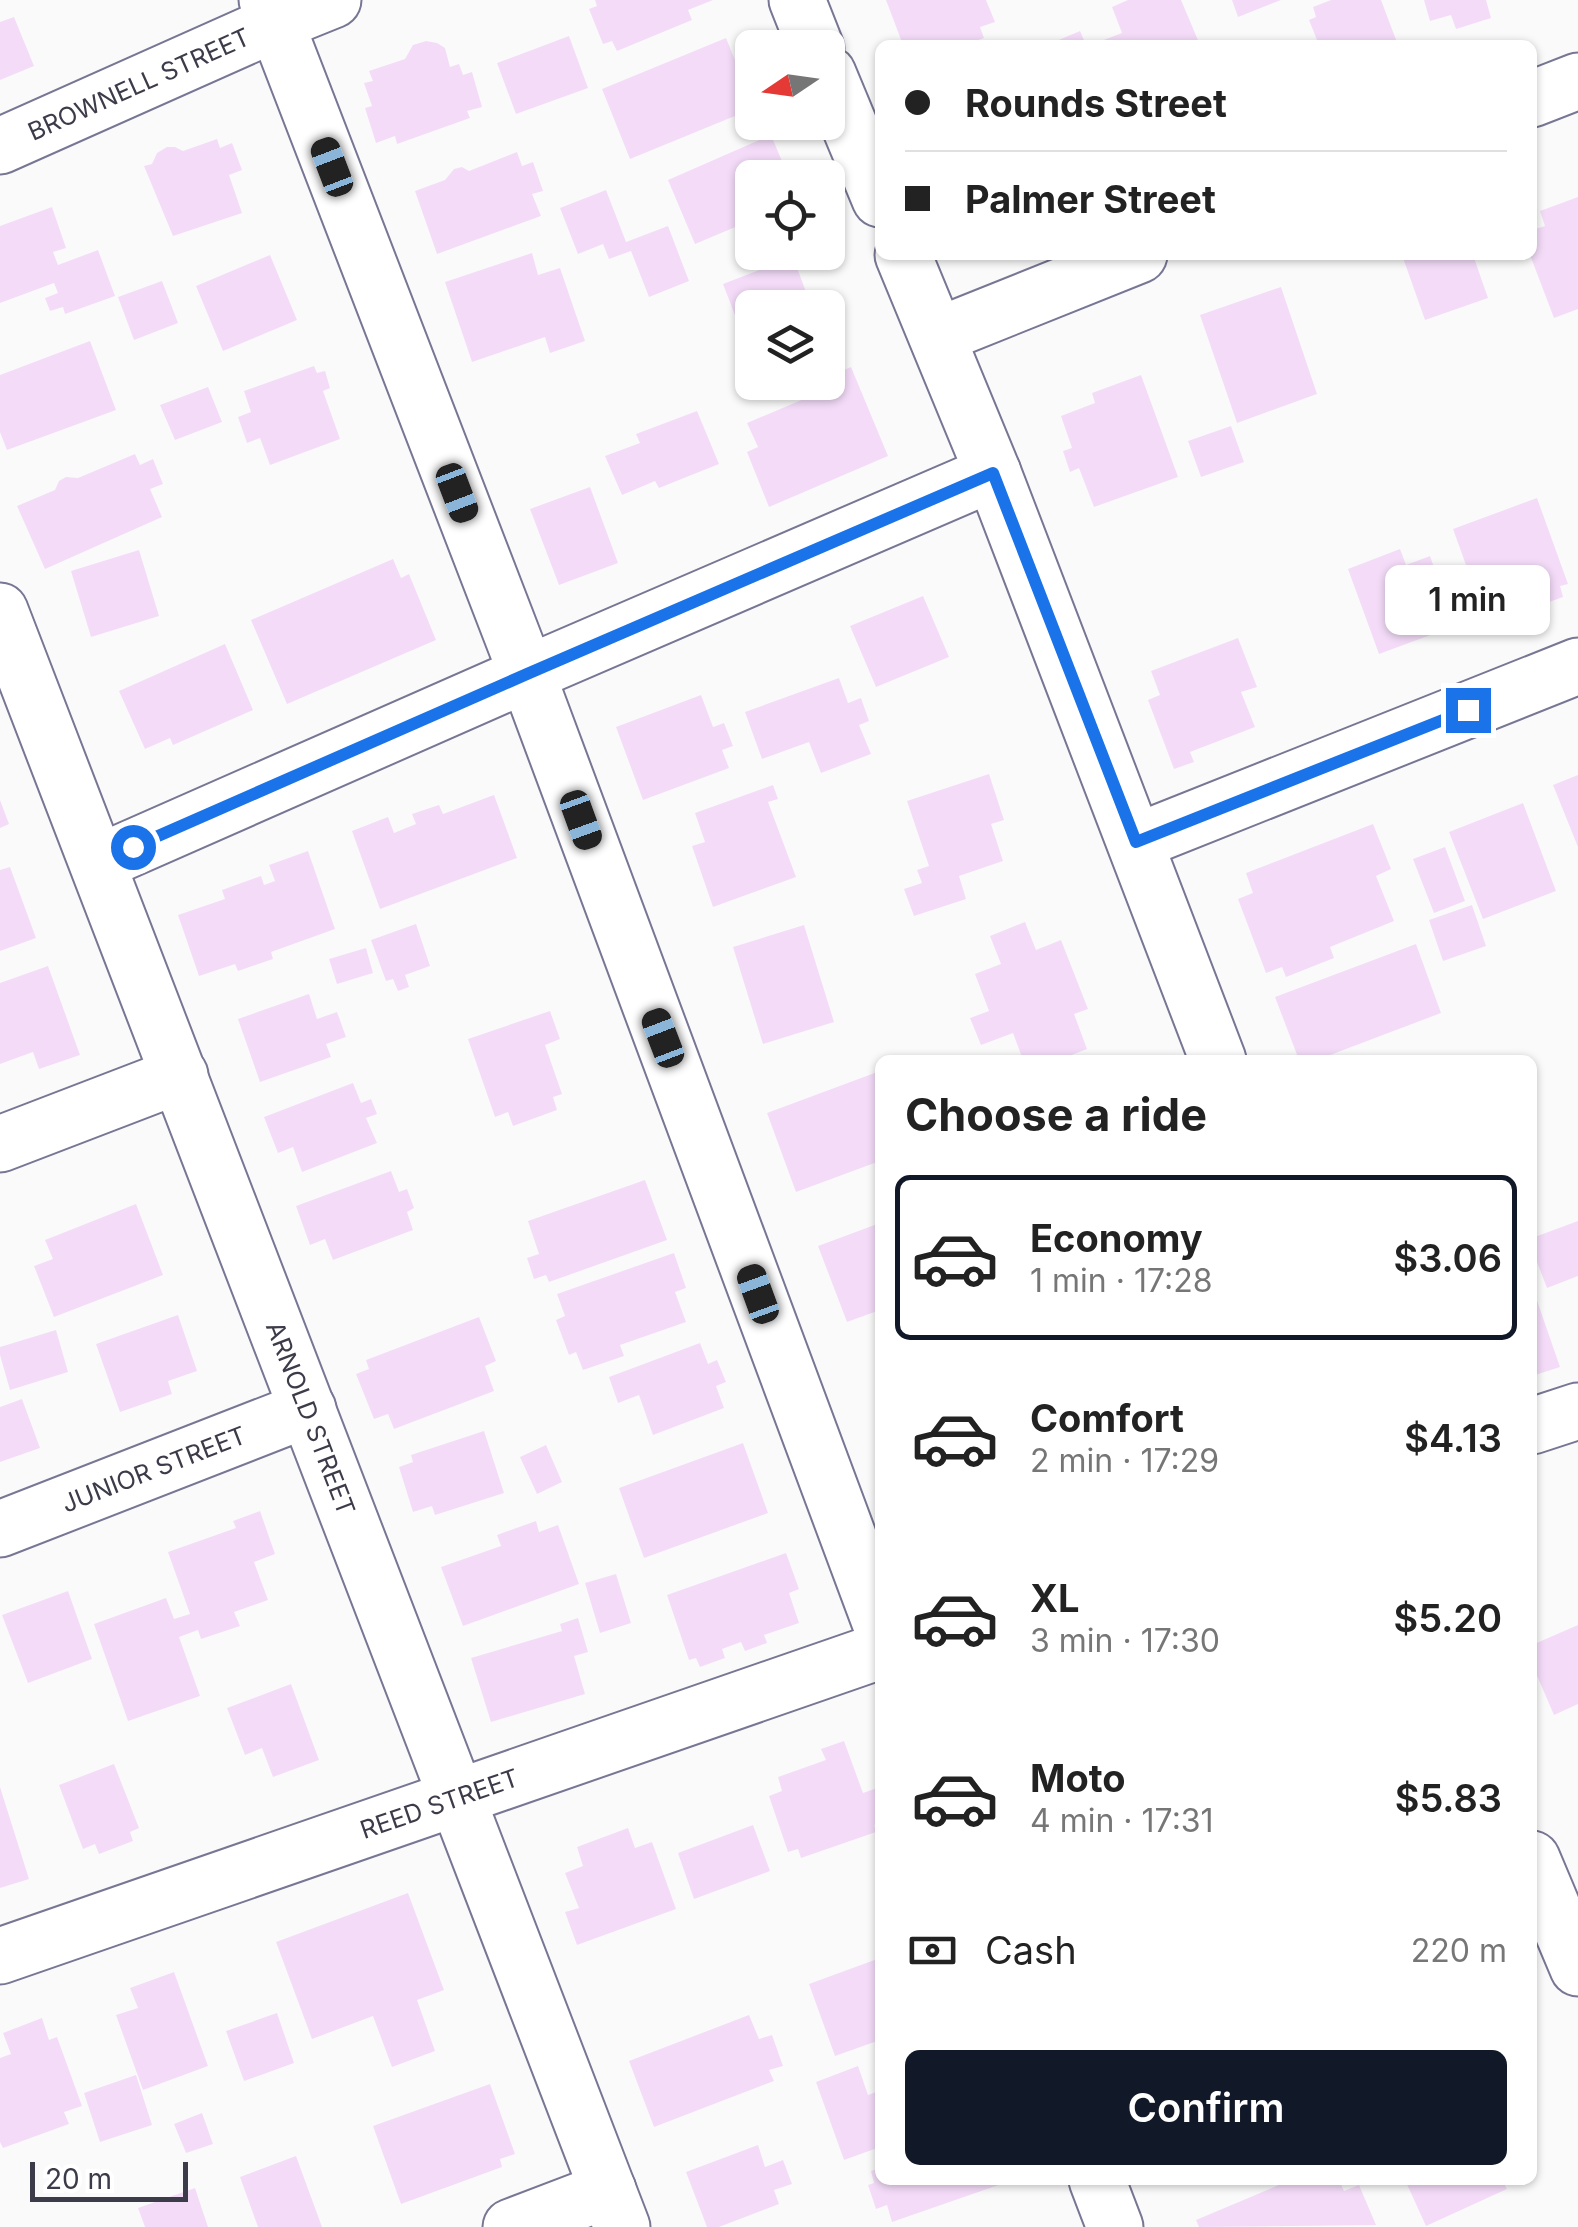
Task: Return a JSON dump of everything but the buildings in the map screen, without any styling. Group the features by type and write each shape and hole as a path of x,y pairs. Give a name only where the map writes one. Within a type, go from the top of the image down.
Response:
{"street":[{"name":"BROWNELL STREET","path":"0,146 271,11 332,0"},
{"path":"796,0 808,30"},
{"path":"271,11 527,674 875,1609"},
{"path":"1537,96 1578,80"},
{"path":"845,115 875,187"},
{"path":"906,260 993,473 1216,1055"},
{"path":"937,336 1127,260"},
{"path":"98,862 993,473"},
{"name":"ARNOLD STREET","path":"0,611 615,2208"},
{"path":"1136,842 1578,666"},
{"path":"0,1144 180,1075"},
{"name":"JUNIOR STREET","path":"0,1529 308,1409"},
{"path":"1537,1424 1578,1411"},
{"name":"REED STREET","path":"0,1956 875,1653"},
{"path":"1537,1870 1578,1968"},
{"path":"1099,2185 1115,2227"},
{"path":"511,2227 615,2208"}],"route":[{"path":"133,847 993,473 1136,842 1468,710"}]}
